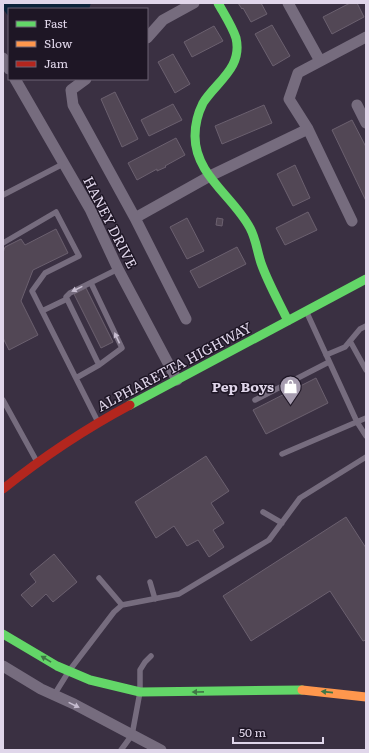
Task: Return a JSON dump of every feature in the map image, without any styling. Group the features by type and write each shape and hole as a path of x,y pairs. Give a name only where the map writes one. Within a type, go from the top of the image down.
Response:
{"main road":[{"path":"218,3 234,31 237,50 236,60 231,70 206,98 196,120 196,149 201,162 210,176 249,226 263,268 288,321"},
{"name":"ALPHARETTA HIGHWAY","path":"3,489 37,462 98,422 366,279"},
{"path":"3,634 57,666 90,680 140,692 296,689 366,697"}],"street":[{"path":"148,37 163,20 194,3"},
{"path":"288,3 320,61"},
{"path":"352,221 308,129 289,99 298,73 366,37"},
{"path":"3,58 8,67"},
{"name":"HANEY DRIVE","path":"16,80 90,209 118,269 177,380"},
{"path":"85,80 71,90 73,105 135,218 186,318"},
{"path":"357,105 366,123"},
{"path":"135,218 210,176 308,129"},
{"path":"3,666 41,689 160,750"}],"lane":[{"path":"3,195 64,164"},
{"path":"3,242 56,212 79,256 45,273 32,291 98,422"},
{"path":"42,311 66,299 67,294 118,269"},
{"path":"76,378 99,365 122,348 91,283"},
{"path":"66,299 99,365"},
{"path":"306,311 357,422 366,436"},
{"path":"326,355 346,347 360,329 366,326"},
{"path":"350,341 366,370"},
{"path":"256,400 329,362"},
{"path":"3,400 37,462"},
{"path":"282,454 366,418"},
{"path":"54,695 69,671 114,612 122,605 179,594 269,540 300,498 366,457"},
{"path":"263,512 282,522"},
{"path":"100,578 122,605"},
{"path":"150,582 155,599"},
{"path":"121,750 132,735 140,692 140,670 151,656"}],"water":[{"path":"3,3 91,3 89,8 8,8 8,16 3,9"}],"building":[{"path":"238,3 261,3 267,14 251,22 243,8 242,9"},
{"path":"350,3 357,3 364,17 332,34 323,17"},
{"path":"272,25 290,56 273,66 255,34"},
{"path":"214,26 223,41 192,57 184,42"},
{"path":"173,54 190,84 175,93 158,62"},
{"path":"115,92 138,139 122,147 101,99"},
{"path":"173,104 182,120 149,136 141,120"},
{"path":"264,105 272,123 222,144 215,126"},
{"path":"352,120 366,147 366,201 332,130"},
{"path":"176,138 185,155 165,166 166,167 157,171 157,169 137,180 128,163"},
{"path":"295,165 310,198 293,206 277,174"},
{"path":"308,212 317,230 285,245 276,228"},
{"path":"187,218 204,251 187,259 170,227"},
{"path":"217,218 223,219 222,226 216,225"},
{"path":"56,229 68,253 33,270 21,301 38,335 9,350 3,338 3,253 5,247 21,239 25,245"},
{"path":"237,247 246,264 199,288 190,271"},
{"path":"86,288 113,342 101,348 74,294"},
{"name":"Pep Boys","path":"316,378 328,403 266,434 253,410"},
{"path":"206,456 229,491 211,503 224,523 213,530 224,547 209,557 198,540 187,546 174,526 156,538 135,502"},
{"path":"346,517 366,548 366,640 363,641 330,591 251,641 223,596"},
{"path":"54,554 77,582 53,602 46,594 32,607 21,595 36,582 30,574"}],"traffic: fast":[{"path":"218,3 236,38 236,58 227,74 208,95 201,107 197,119 195,136 197,150 201,162 208,174 243,216 250,228 270,285 288,321"},
{"path":"130,405 366,279"},
{"path":"3,634 57,666 90,680 140,692 302,690"}],"traffic: slow":[{"path":"302,690 366,697"}],"traffic: jam":[{"path":"3,489 65,444 130,405"}],"place":[{"name":"Pep Boys","path":"290,406"}]}
